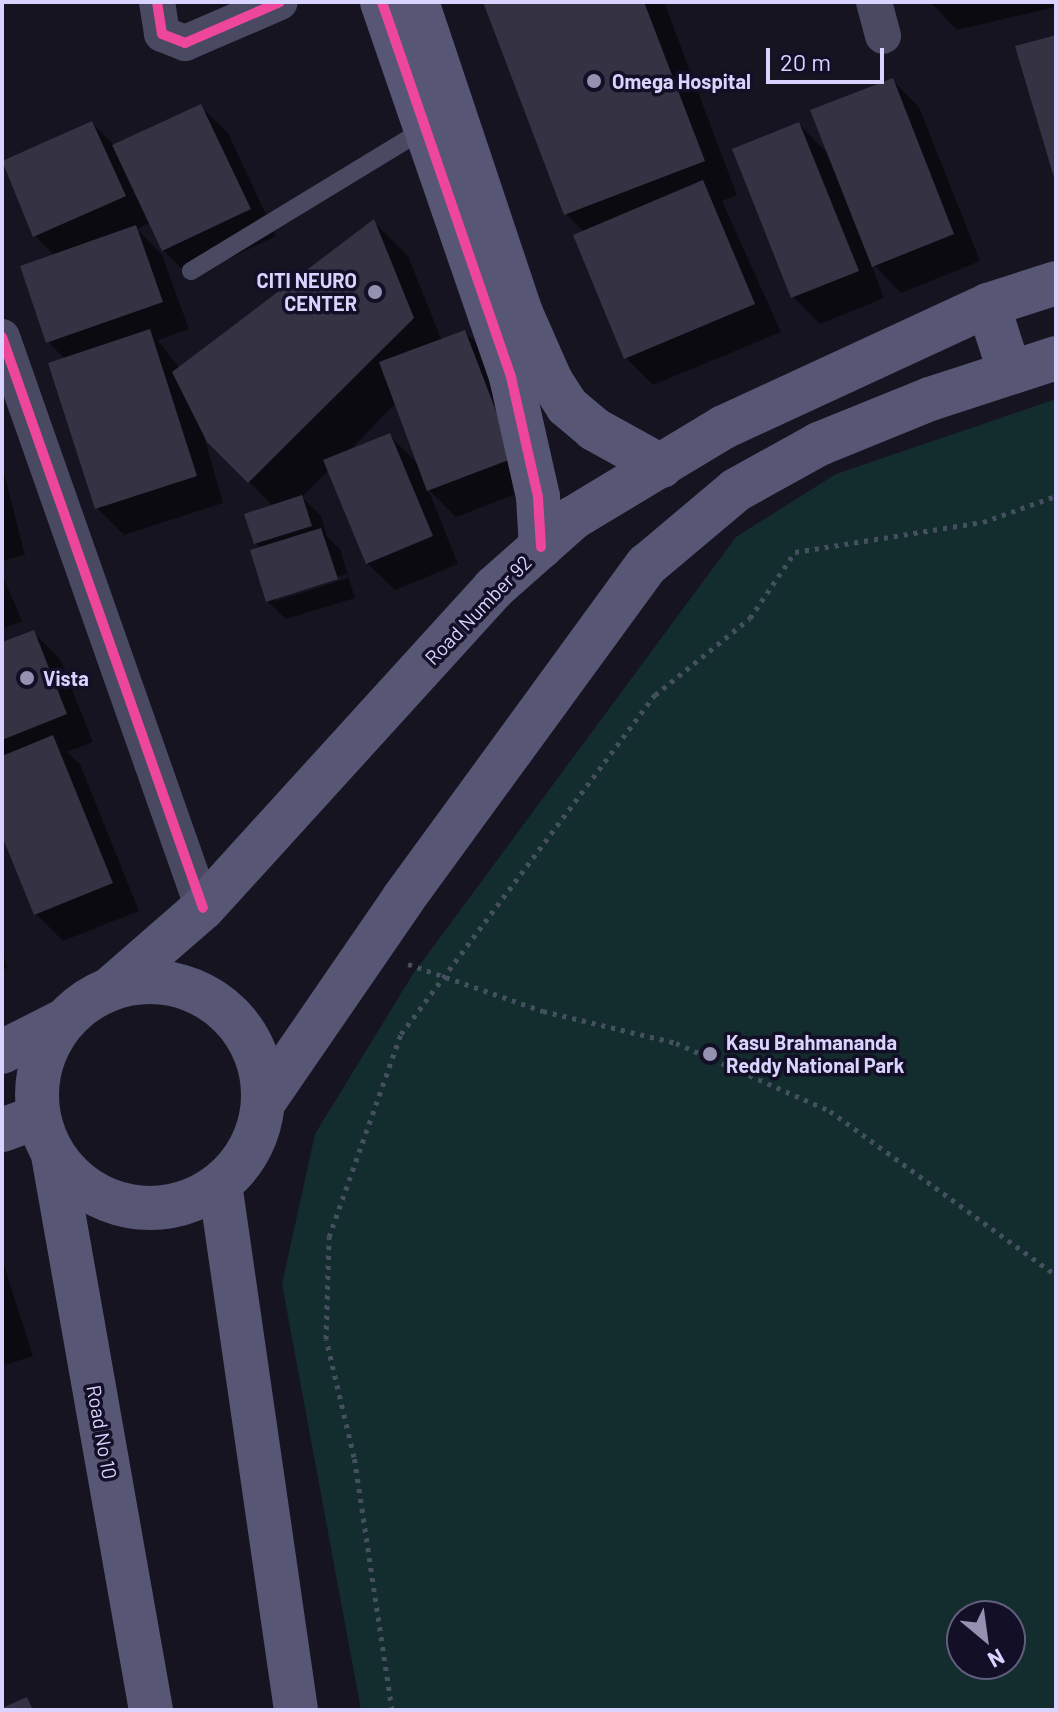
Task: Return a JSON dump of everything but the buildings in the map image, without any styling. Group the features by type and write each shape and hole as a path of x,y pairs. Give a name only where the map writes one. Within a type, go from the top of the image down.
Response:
{"main road":[{"path":"382,2 511,377 538,497 541,547"},
{"path":"417,2 522,315 551,381 567,406 594,429 661,466"},
{"name":"Road Number 92","path":"111,988 203,908 494,588 573,518 724,427 988,305 1056,283"},
{"path":"988,305 1010,373"},
{"path":"263,1103 569,666 647,565 736,490 819,444 1056,358"},
{"path":"2,1052 65,1020 111,988 148,981 185,987 219,1004 245,1031 260,1066 263,1103 257,1134 242,1161 220,1184 186,1202 136,1206 112,1201 79,1183 31,1134 40,1065 65,1020"},
{"name":"Road No 10","path":"31,1134 151,1710"},
{"path":"220,1184 296,1710"}],"street":[{"path":"157,2 162,34 185,43 280,2"},
{"path":"2,337 203,908"}],"lane":[{"path":"191,271 426,128"}],"path":[{"path":"392,1710 354,1457 326,1339 329,1237 401,1034 655,695 750,618 795,552 983,522 1056,496"},
{"path":"369,952 445,975 543,1011 676,1043 830,1111 1056,1275"}],"green space":[{"name":"Kasu Brahmananda Reddy National Park","path":"1056,399 1056,1710 361,1710 282,1284 315,1134 413,974 736,537 836,474"}],"cycle path":[{"path":"157,2 162,34 185,43 280,2"},
{"path":"382,2 511,377 538,497 541,547"},
{"path":"2,337 203,908"}],"place":[{"name":"Omega Hospital","path":"594,81"},
{"name":"CITI NEURO CENTER","path":"375,292"},
{"name":"Vista","path":"27,678"},
{"name":"Kasu Brahmananda Reddy National Park","path":"710,1054"}]}
